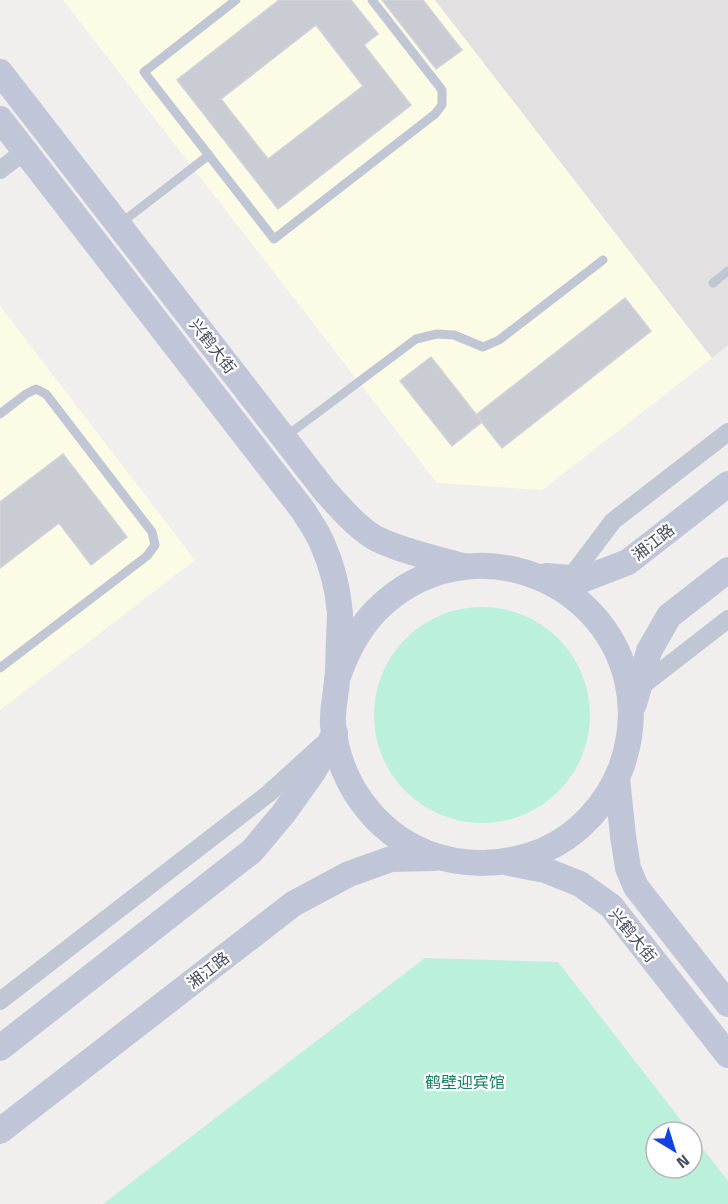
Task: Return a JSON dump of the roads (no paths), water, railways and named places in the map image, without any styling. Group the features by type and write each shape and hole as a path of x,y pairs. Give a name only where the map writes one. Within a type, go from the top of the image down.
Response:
{"main road":[{"name":"兴鹤大街","path":"0,72 325,492 353,520 377,538 415,553 466,567"},
{"name":"兴鹤大街","path":"0,118 302,509 322,541 334,576 340,614 337,679"},
{"name":"湘江路","path":"533,574 584,579 628,562 728,484"},
{"path":"635,701 616,648 590,611 573,596 533,574 511,568 466,567 444,571 403,589 368,619 355,638 337,679 333,724 336,747 353,789 365,808 398,838 439,857 472,863 503,862 524,858 544,850 579,828 607,796 625,758 635,701 649,651 669,616 728,570"},
{"path":"0,1048 252,851 283,814 313,772 335,733"},
{"name":"兴鹤大街","path":"617,778 628,868 636,887 728,1004"},
{"name":"湘江路","path":"0,1131 293,904 349,874 391,859 439,857"},
{"name":"兴鹤大街","path":"503,862 545,870 580,884 611,906 728,1055"}],"street":[{"path":"0,170 25,151"},
{"path":"570,578 613,521 728,432"},
{"path":"635,701 728,619"},
{"path":"0,1001 268,794 335,733"}],"lane":[{"path":"236,0 144,72 274,239 435,114 442,105 442,90 372,0"},
{"path":"119,225 209,155"},
{"path":"284,438 416,339 437,334 454,335 483,347 499,340 603,260"},
{"path":"713,283 728,271"},
{"path":"0,414 36,389 46,394 152,532 155,544 147,556 0,668"}],"park label":[{"name":"鹤壁迎宾馆","path":"465,1082"}]}
